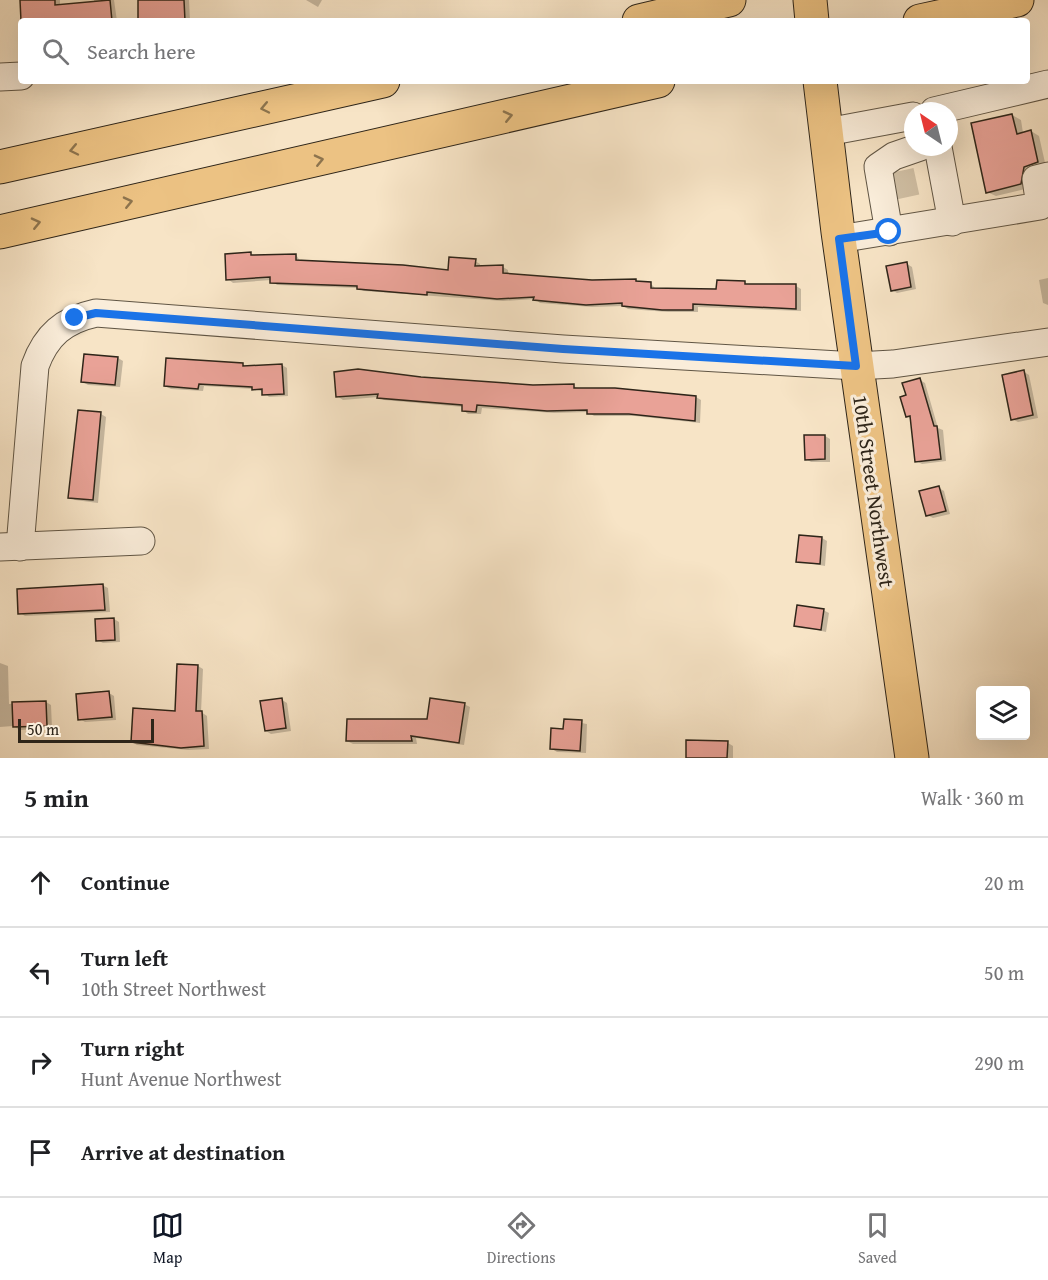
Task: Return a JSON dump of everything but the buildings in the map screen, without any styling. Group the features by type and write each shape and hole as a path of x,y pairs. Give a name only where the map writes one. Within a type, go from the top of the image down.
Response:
{"main road":[{"path":"810,0 812,18"},
{"path":"935,18 1017,0"},
{"path":"652,18 727,1"},
{"path":"0,167 370,84"},
{"path":"0,232 645,84"},
{"name":"10th Street Northwest","path":"820,84 856,366 912,758"}],"street":[{"path":"0,77 18,76"},
{"path":"958,105 1048,84"},
{"path":"826,132 904,118"},
{"path":"889,232 885,188 878,167 894,156 904,153"},
{"path":"937,156 933,178 952,222"},
{"path":"839,239 1040,206 1036,179 1048,176"},
{"path":"141,541 10,547 35,366 41,350 60,326 75,318 96,313 563,349 856,366 893,364 1048,342"}],"tunnel":[{"path":"890,187 922,180"}],"route":[{"path":"75,318 96,313 563,349 856,366 839,239 889,232"}]}
